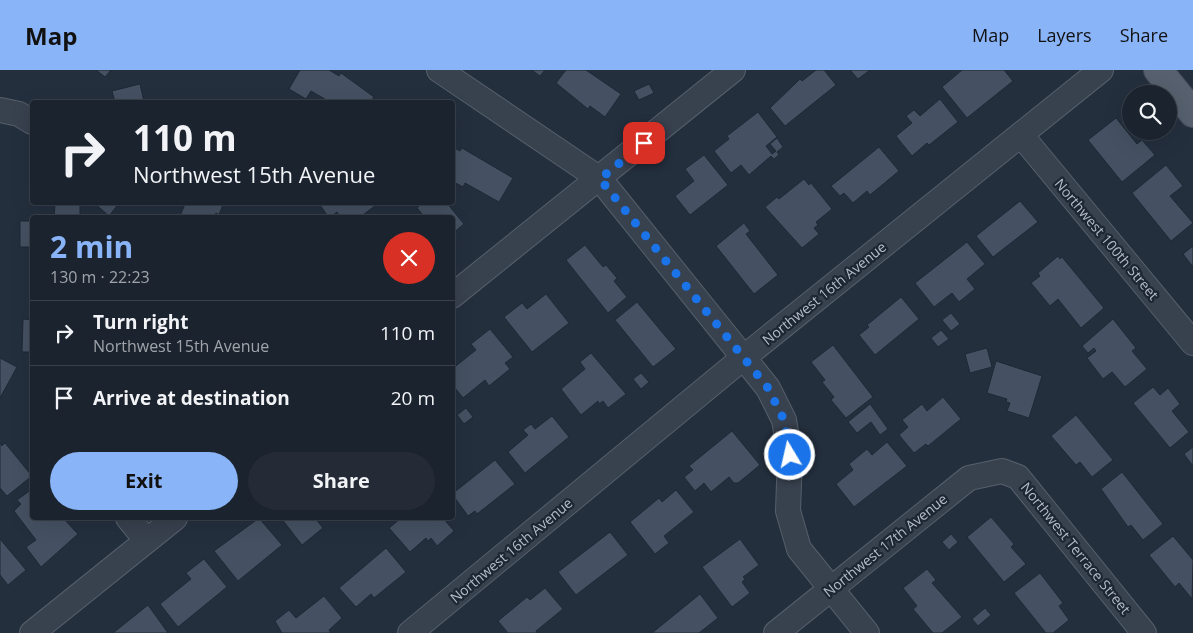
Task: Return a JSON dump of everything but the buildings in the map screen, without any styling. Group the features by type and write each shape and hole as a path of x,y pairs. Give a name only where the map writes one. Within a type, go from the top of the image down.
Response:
{"main road":[{"path":"1158,70 1193,113"}],"street":[{"path":"439,70 600,179 768,388 784,420 790,455 788,511 799,549 867,633"},
{"path":"455,294 600,179 733,70"},
{"name":"Northwest 16th Avenue","path":"410,633 743,358 1101,70"},
{"path":"0,110 19,114 30,121"},
{"name":"Northwest 100th Street","path":"1021,135 1193,343"},
{"name":"Northwest 17th Avenue","path":"776,633 969,478 1002,471"},
{"name":"Northwest Terrace Street","path":"1002,471 1018,477 1144,633"},
{"path":"130,520 146,540"},
{"path":"32,633 172,520"}],"route":[{"path":"644,143 600,179 768,388 784,420 790,455"}]}
